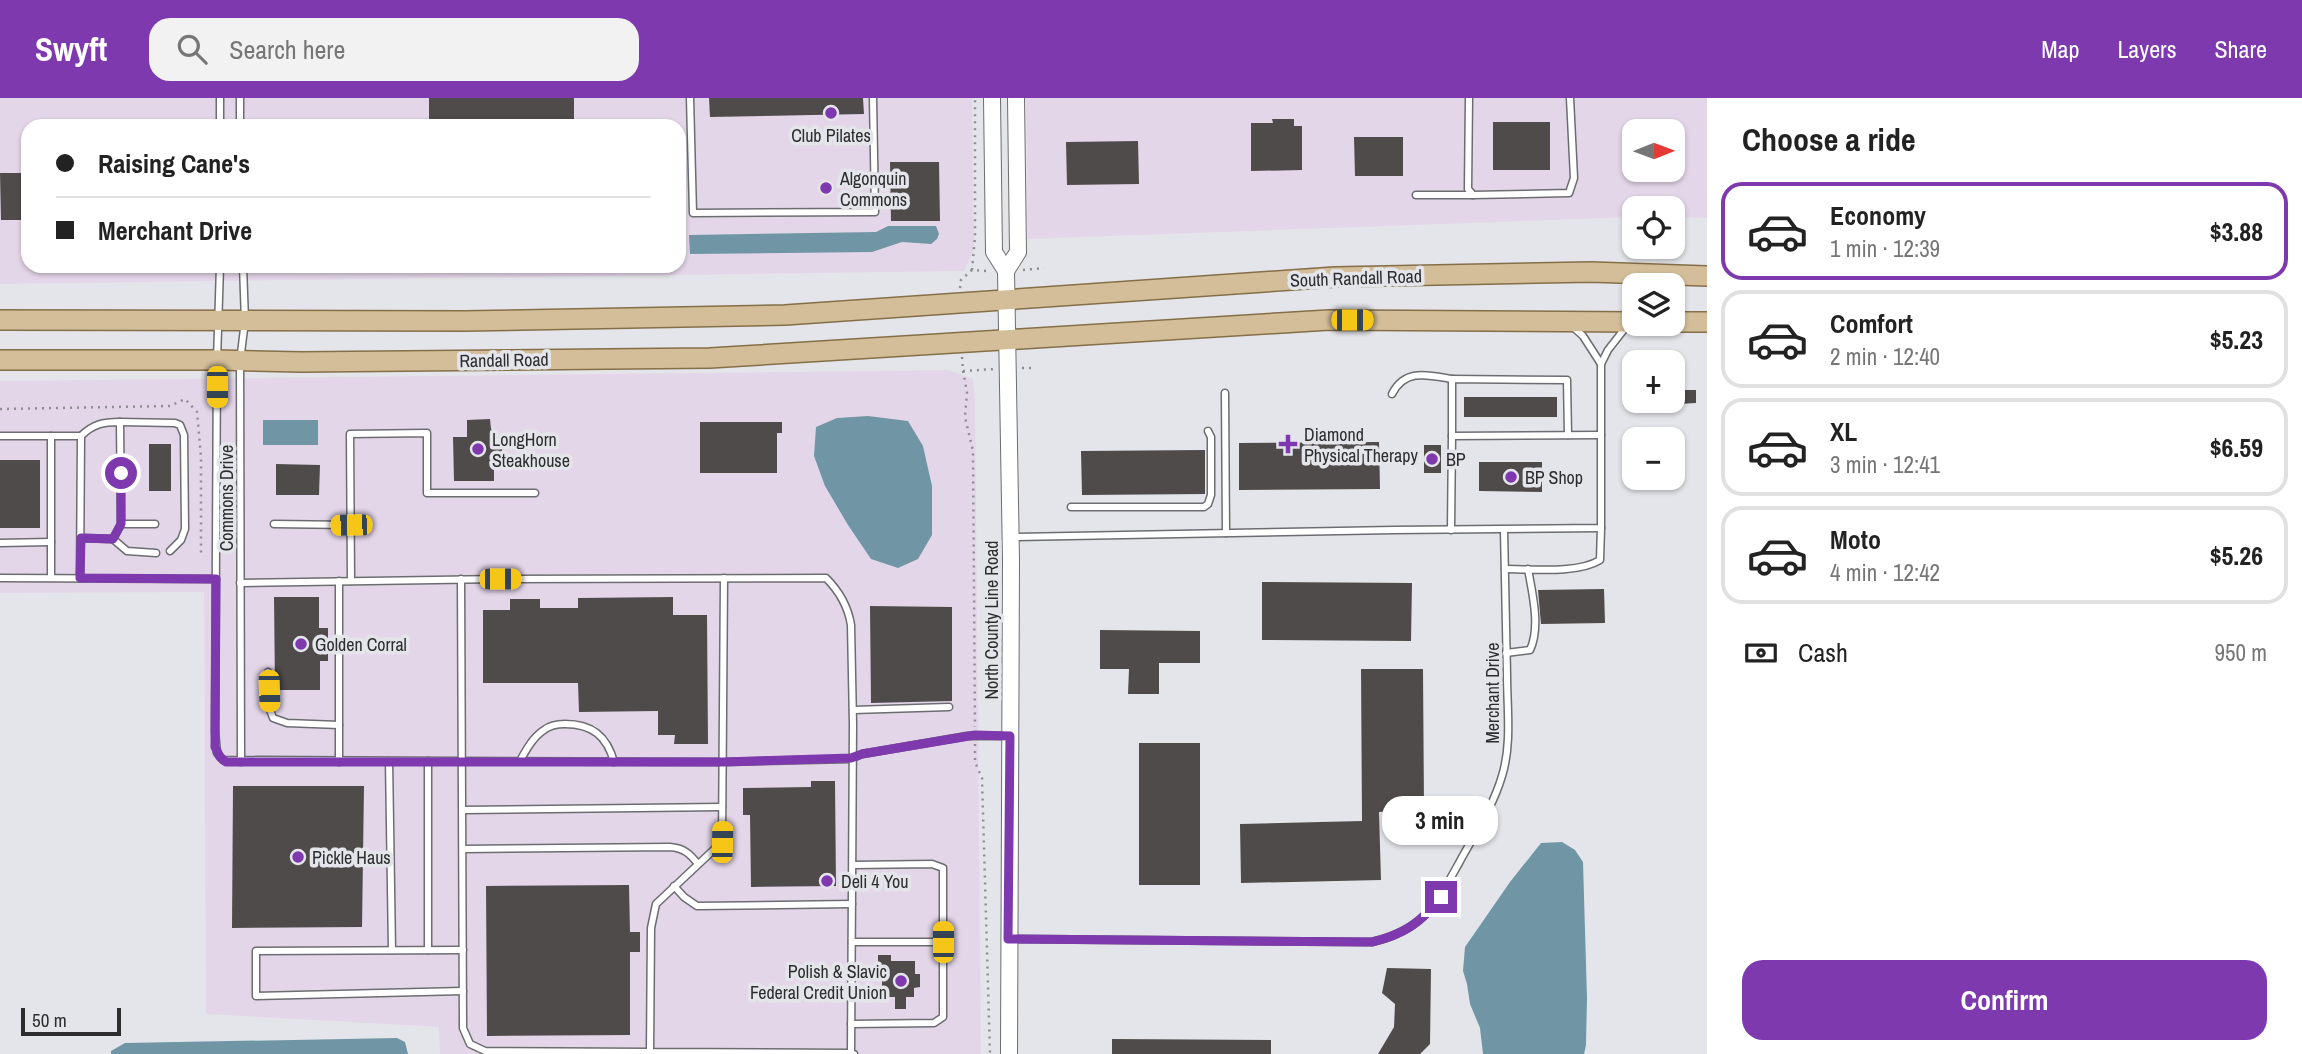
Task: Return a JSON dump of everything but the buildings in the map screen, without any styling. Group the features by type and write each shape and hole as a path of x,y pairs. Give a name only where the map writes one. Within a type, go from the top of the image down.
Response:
{"main road":[{"name":"South Randall Road","path":"1006,300 1335,277 1591,272 1707,276"},
{"path":"0,320 464,321 785,315 1006,300"},
{"path":"1007,340 1329,320 1622,322"},
{"path":"1685,322 1707,322"},
{"name":"Randall Road","path":"0,360 301,362 710,358 1007,340"}],"street":[{"name":"North County Line Road","path":"992,98 994,252 1006,271 1011,537 1009,1054"},
{"name":"North County Line Road","path":"1006,271 1018,252 1016,98"}],"lane":[{"path":"220,98 220,119"},
{"path":"240,98 240,119"},
{"path":"690,98 693,213 875,212 873,98"},
{"path":"1469,98 1468,190 1473,195"},
{"path":"1416,195 1569,193 1574,178 1570,98"},
{"name":"Commons Drive","path":"220,273 215,747 216,753 223,760 241,762 240,361 245,321 243,273"},
{"path":"1566,321 1583,336 1601,364"},
{"path":"1505,569 1591,566 1600,560 1601,364 1608,350 1622,334"},
{"path":"1392,394 1403,378 1411,376 1567,380 1568,435"},
{"path":"1451,530 1452,379"},
{"path":"1225,393 1227,533"},
{"path":"0,436 81,436 91,426 104,422 180,425 184,435 185,528 181,540 170,551"},
{"path":"113,539 121,524 120,422"},
{"path":"1072,508 1204,507 1208,504 1210,495 1211,437 1208,431"},
{"path":"351,581 350,434 426,433 427,493 535,493"},
{"path":"1452,436 1601,435"},
{"path":"51,436 51,578"},
{"path":"80,578 81,436"},
{"path":"121,524 155,524"},
{"path":"274,524 351,525"},
{"path":"1011,537 1601,528"},
{"name":"Merchant Drive","path":"1008,939 1372,942 1394,937 1415,926 1441,897 1488,811 1503,775 1508,738 1504,530"},
{"path":"81,538 113,539 127,551 156,553"},
{"path":"0,543 51,542"},
{"path":"1506,653 1530,650 1534,643 1534,612 1528,569"},
{"path":"0,578 216,579"},
{"path":"650,1052 651,928 656,904 722,842 724,578"},
{"path":"240,583 461,579 826,578 837,590 848,610 851,625 852,1054 485,1051 470,1044 463,1028 461,579"},
{"path":"339,581 339,762"},
{"path":"268,673 273,718 287,723 339,724"},
{"path":"853,710 949,707"},
{"path":"520,761 528,746 544,729 559,724 573,724 597,732 609,747 614,762"},
{"path":"241,762 723,762 851,758 975,735 1010,736"},
{"path":"388,761 392,950"},
{"path":"428,761 428,950"},
{"path":"463,810 722,807"},
{"path":"463,849 670,847 680,848 690,854 698,864"},
{"path":"851,1024 934,1023 943,1017 943,868 932,864 853,865"},
{"path":"674,886 697,906 852,904"},
{"path":"852,942 943,942"},
{"path":"463,950 256,951 257,996 463,991"}],"path":[{"path":"972,270 975,237 975,98"},
{"path":"963,371 967,392 965,417 973,451 975,762 982,778 990,1054"},
{"path":"0,409 170,406 185,399 197,412 201,457 201,556"}],"shaded area":[{"name":"Algonquin Commons","path":"0,98 972,98 974,249 964,271 0,284"},
{"path":"1026,98 1707,98 1707,218 1685,217 1685,196 1622,196 1622,217 1028,239"},
{"path":"948,370 973,379 975,398 981,1054 440,1054 439,1027 206,1014 204,592 0,593 0,381"}],"water":[{"path":"888,226 936,226 939,234 931,244 902,242 872,252 690,254 689,235 876,232"},
{"path":"868,416 908,421 923,446 932,486 932,535 918,559 898,568 871,559 825,486 814,456 816,427 837,418"},
{"path":"263,420 318,420 318,445 263,445"},
{"path":"1562,842 1575,850 1583,862 1587,998 1584,1054 1483,1054 1480,1028 1470,1004 1463,971 1465,947 1541,843"},
{"path":"397,1038 405,1042 408,1054 111,1054 111,1051 125,1043"}],"place":[{"name":"Club Pilates","path":"831,113"},
{"name":"Algonquin Commons","path":"826,188"},
{"name":"Diamond Physical Therapy","path":"1288,444"},
{"name":"LongHorn Steakhouse","path":"478,449"},
{"name":"BP","path":"1432,459"},
{"name":"BP Shop","path":"1511,477"},
{"name":"Golden Corral","path":"301,644"},
{"name":"Pickle Haus","path":"298,857"},
{"name":"Deli 4 You","path":"827,881"},
{"name":"Polish & Slavic Federal Credit Union","path":"901,981"}],"route":[{"path":"121,473 121,524 113,539 81,538 80,578 216,579 215,747 216,753 226,762 723,762 826,759 851,758 975,735 1010,736 1008,939 1372,942 1394,937 1415,926 1441,897"}]}
